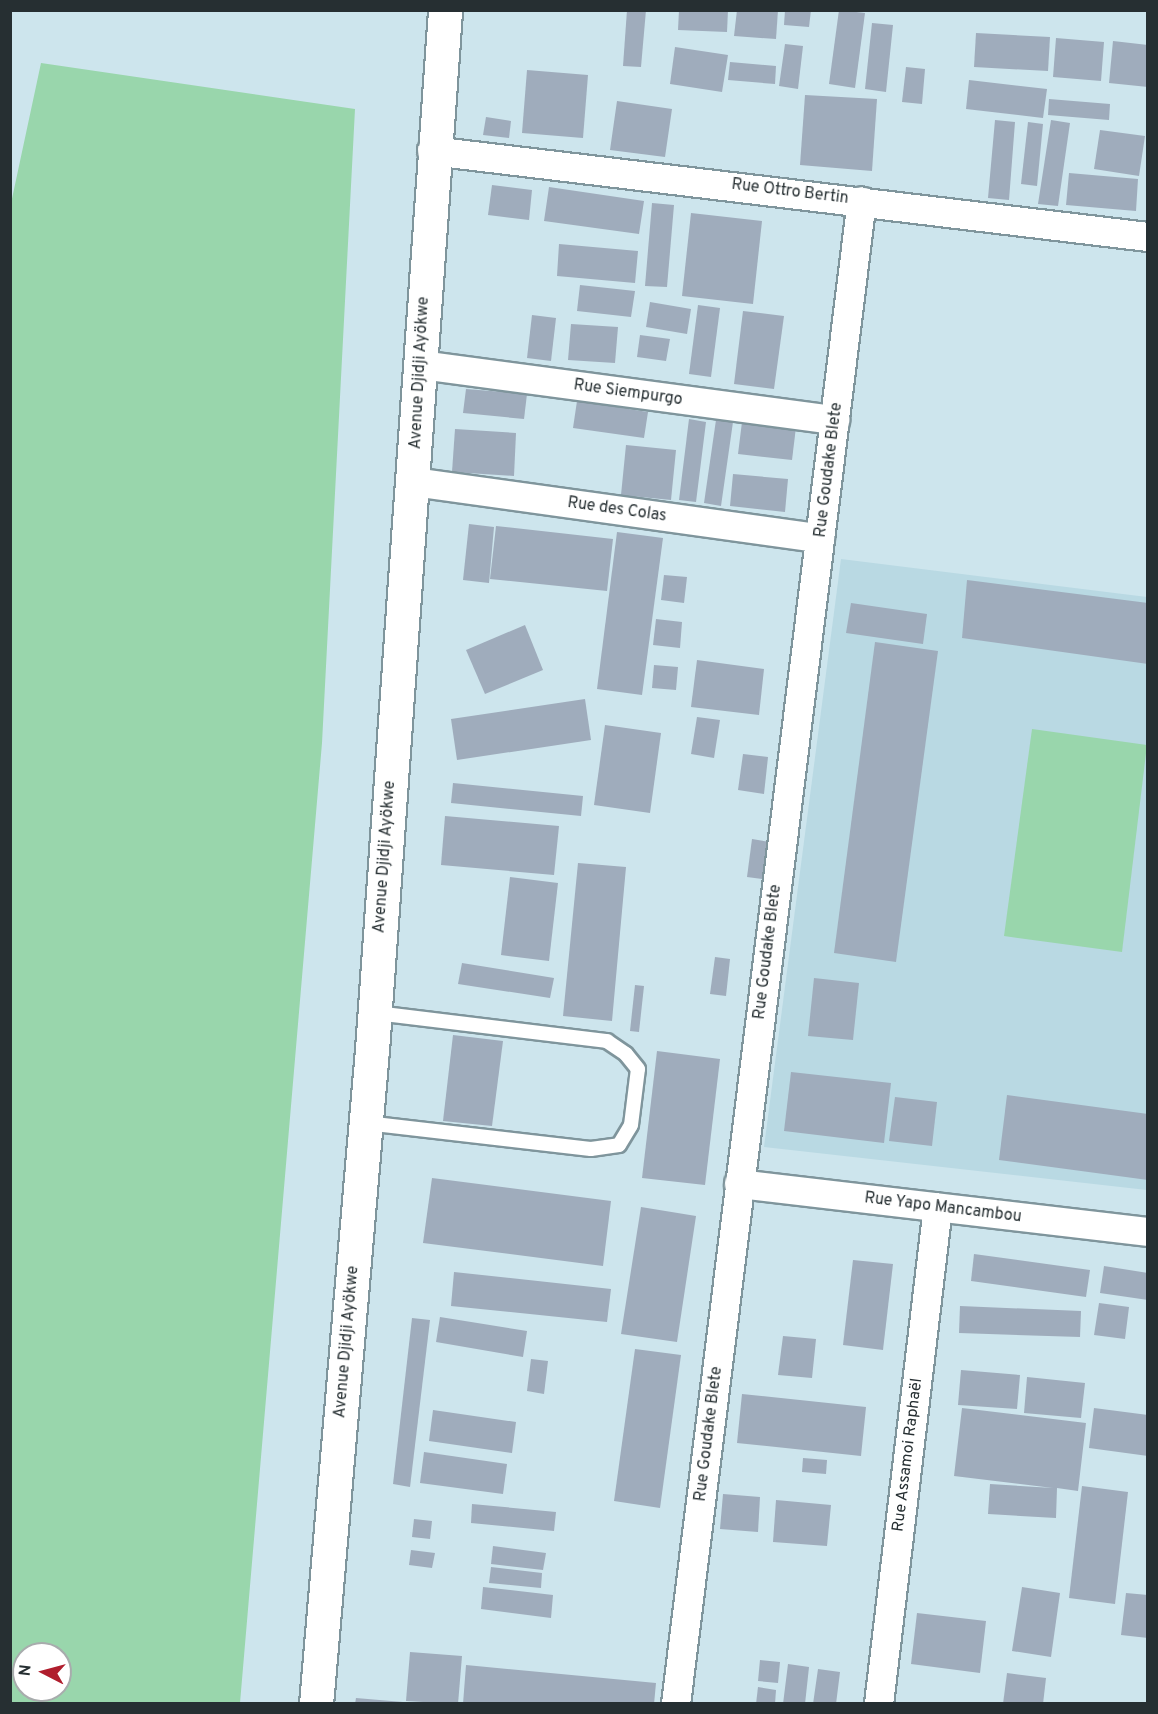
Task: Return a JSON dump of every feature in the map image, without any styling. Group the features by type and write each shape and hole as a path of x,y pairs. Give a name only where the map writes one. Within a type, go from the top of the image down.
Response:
{"street":[{"name":"Avenue Djidji Ayökwe","path":"316,1704 375,1013 414,482 432,151 445,10"},
{"name":"Rue Ottro Bertin","path":"432,151 1148,237"},
{"name":"Rue Goudake Blete","path":"676,1704 862,201"},
{"name":"Rue Siempurgo","path":"421,365 835,420"},
{"name":"Rue des Colas","path":"414,482 820,538"},
{"name":"Rue Yapo Mancambou","path":"739,1184 1148,1232"},
{"name":"Rue Assamoi Raphaël","path":"879,1704 938,1207"}],"lane":[{"path":"366,1123 591,1149 618,1144 631,1125 638,1069 626,1054 607,1041 375,1013"}],"shaded area":[{"path":"841,559 1147,597 1147,1190 764,1147"}],"green space":[{"path":"41,63 355,109 322,743 240,1703 11,1703 10,208"},
{"path":"1032,729 1147,745 1122,952 1004,936"}],"building":[{"path":"627,10 646,10 641,67 623,66"},
{"path":"679,10 728,10 727,32 678,30"},
{"path":"737,10 778,10 776,39 734,36"},
{"path":"785,10 811,10 809,27 784,25"},
{"path":"839,10 865,13 855,88 829,84"},
{"path":"872,23 893,25 886,92 865,89"},
{"path":"976,33 1050,37 1048,71 974,67"},
{"path":"1056,38 1104,42 1101,81 1053,77"},
{"path":"1113,41 1148,45 1148,87 1109,83"},
{"path":"785,44 803,46 798,89 779,86"},
{"path":"675,47 728,55 722,92 670,84"},
{"path":"730,62 776,66 775,84 728,80"},
{"path":"906,67 925,69 922,104 902,102"},
{"path":"527,70 588,75 583,138 522,133"},
{"path":"969,80 1047,89 1043,118 966,109"},
{"path":"805,95 877,99 872,171 800,165"},
{"path":"1049,99 1110,104 1109,120 1048,115"},
{"path":"617,101 672,109 665,157 610,150"},
{"path":"486,117 511,121 509,138 483,135"},
{"path":"995,120 1015,122 1009,200 988,198"},
{"path":"1051,120 1070,123 1058,206 1038,204"},
{"path":"1028,122 1043,124 1037,186 1021,184"},
{"path":"1100,130 1145,136 1139,176 1094,169"},
{"path":"1069,173 1138,179 1136,211 1066,205"},
{"path":"492,185 532,190 529,220 488,215"},
{"path":"549,187 644,201 639,234 544,221"},
{"path":"652,203 674,205 667,287 645,286"},
{"path":"691,213 762,221 753,304 682,296"},
{"path":"559,244 638,251 635,283 557,276"},
{"path":"580,285 635,291 631,317 577,311"},
{"path":"650,302 691,309 687,334 646,327"},
{"path":"698,305 720,308 711,377 689,374"},
{"path":"743,311 784,316 774,389 734,384"},
{"path":"532,315 556,318 551,361 527,358"},
{"path":"571,324 618,327 615,363 568,360"},
{"path":"640,335 670,339 666,361 637,357"},
{"path":"466,389 527,394 524,419 463,413"},
{"path":"577,401 648,412 644,438 573,428"},
{"path":"689,419 706,422 696,502 679,500"},
{"path":"716,420 733,422 721,506 704,503"},
{"path":"742,422 796,427 792,460 738,454"},
{"path":"455,429 516,433 514,476 452,472"},
{"path":"626,445 676,450 671,500 621,495"},
{"path":"733,474 788,479 785,512 730,506"},
{"path":"469,524 494,527 489,583 463,580"},
{"path":"496,526 613,539 607,591 490,579"},
{"path":"617,532 663,538 642,695 597,689"},
{"path":"664,575 687,577 684,603 661,600"},
{"path":"967,580 1148,603 1148,664 962,638"},
{"path":"851,603 927,614 923,644 846,633"},
{"path":"656,619 682,622 680,648 653,645"},
{"path":"525,625 543,670 485,694 466,650"},
{"path":"875,642 938,651 896,962 834,953"},
{"path":"697,660 764,669 759,715 691,707"},
{"path":"654,665 678,667 676,690 652,688"},
{"path":"585,699 591,740 457,760 451,719"},
{"path":"697,717 720,720 714,758 691,754"},
{"path":"605,725 661,733 650,813 594,805"},
{"path":"743,754 768,757 764,794 738,790"},
{"path":"453,783 583,796 581,816 451,803"},
{"path":"445,816 559,826 554,875 441,865"},
{"path":"752,839 776,843 771,880 747,877"},
{"path":"578,863 626,867 612,1021 563,1016"},
{"path":"510,877 558,883 549,961 501,955"},
{"path":"715,957 730,959 726,996 710,994"},
{"path":"462,963 554,978 550,998 458,984"},
{"path":"814,978 859,983 853,1040 808,1036"},
{"path":"635,985 644,986 639,1032 630,1031"},
{"path":"453,1035 503,1041 492,1126 443,1121"},
{"path":"657,1051 720,1059 705,1185 642,1178"},
{"path":"791,1072 891,1083 884,1143 784,1131"},
{"path":"1007,1095 1148,1114 1148,1180 999,1160"},
{"path":"895,1097 937,1102 932,1146 889,1141"},
{"path":"432,1178 611,1201 603,1266 423,1243"},
{"path":"641,1207 696,1216 677,1342 621,1334"},
{"path":"974,1254 1090,1270 1086,1297 971,1281"},
{"path":"853,1260 893,1264 883,1350 843,1345"},
{"path":"1104,1266 1148,1273 1148,1300 1100,1293"},
{"path":"454,1272 611,1289 607,1322 451,1306"},
{"path":"1099,1303 1129,1307 1125,1339 1094,1335"},
{"path":"960,1306 1081,1311 1080,1337 959,1333"},
{"path":"440,1317 527,1331 523,1357 436,1342"},
{"path":"412,1318 430,1320 410,1487 393,1484"},
{"path":"783,1336 816,1339 812,1378 778,1375"},
{"path":"635,1349 681,1355 660,1508 614,1501"},
{"path":"531,1359 548,1361 544,1394 527,1391"},
{"path":"961,1370 1020,1375 1017,1409 958,1405"},
{"path":"1027,1377 1085,1383 1081,1418 1024,1413"},
{"path":"742,1394 866,1407 861,1456 737,1443"},
{"path":"962,1408 1086,1423 1078,1491 1057,1488 1056,1518 988,1514 990,1484 1053,1488 954,1476"},
{"path":"1094,1408 1148,1415 1148,1456 1089,1448"},
{"path":"433,1410 516,1422 512,1453 429,1441"},
{"path":"424,1452 507,1464 503,1494 420,1483"},
{"path":"803,1458 827,1460 826,1474 802,1472"},
{"path":"1082,1486 1128,1492 1115,1604 1069,1598"},
{"path":"723,1494 760,1497 758,1532 720,1529"},
{"path":"776,1500 831,1505 827,1546 773,1542"},
{"path":"472,1504 556,1512 554,1531 471,1523"},
{"path":"414,1519 432,1521 430,1539 412,1537"},
{"path":"493,1546 546,1553 543,1570 491,1564"},
{"path":"411,1550 435,1553 432,1568 409,1565"},
{"path":"491,1567 542,1573 541,1588 489,1583"},
{"path":"483,1587 553,1595 551,1618 481,1609"},
{"path":"1022,1587 1060,1593 1051,1657 1012,1651"},
{"path":"1126,1593 1148,1595 1148,1638 1121,1635"},
{"path":"917,1613 986,1621 980,1673 911,1664"},
{"path":"410,1652 462,1656 458,1704 406,1701"},
{"path":"760,1660 780,1662 778,1683 758,1681"},
{"path":"788,1664 809,1667 805,1704 783,1704"},
{"path":"466,1665 656,1683 654,1704 463,1704"},
{"path":"818,1669 840,1672 836,1704 813,1704"},
{"path":"1007,1673 1046,1678 1043,1704 1003,1704"},
{"path":"758,1687 776,1690 775,1704 756,1704"},
{"path":"356,1698 403,1702 403,1704 355,1704"}]}
